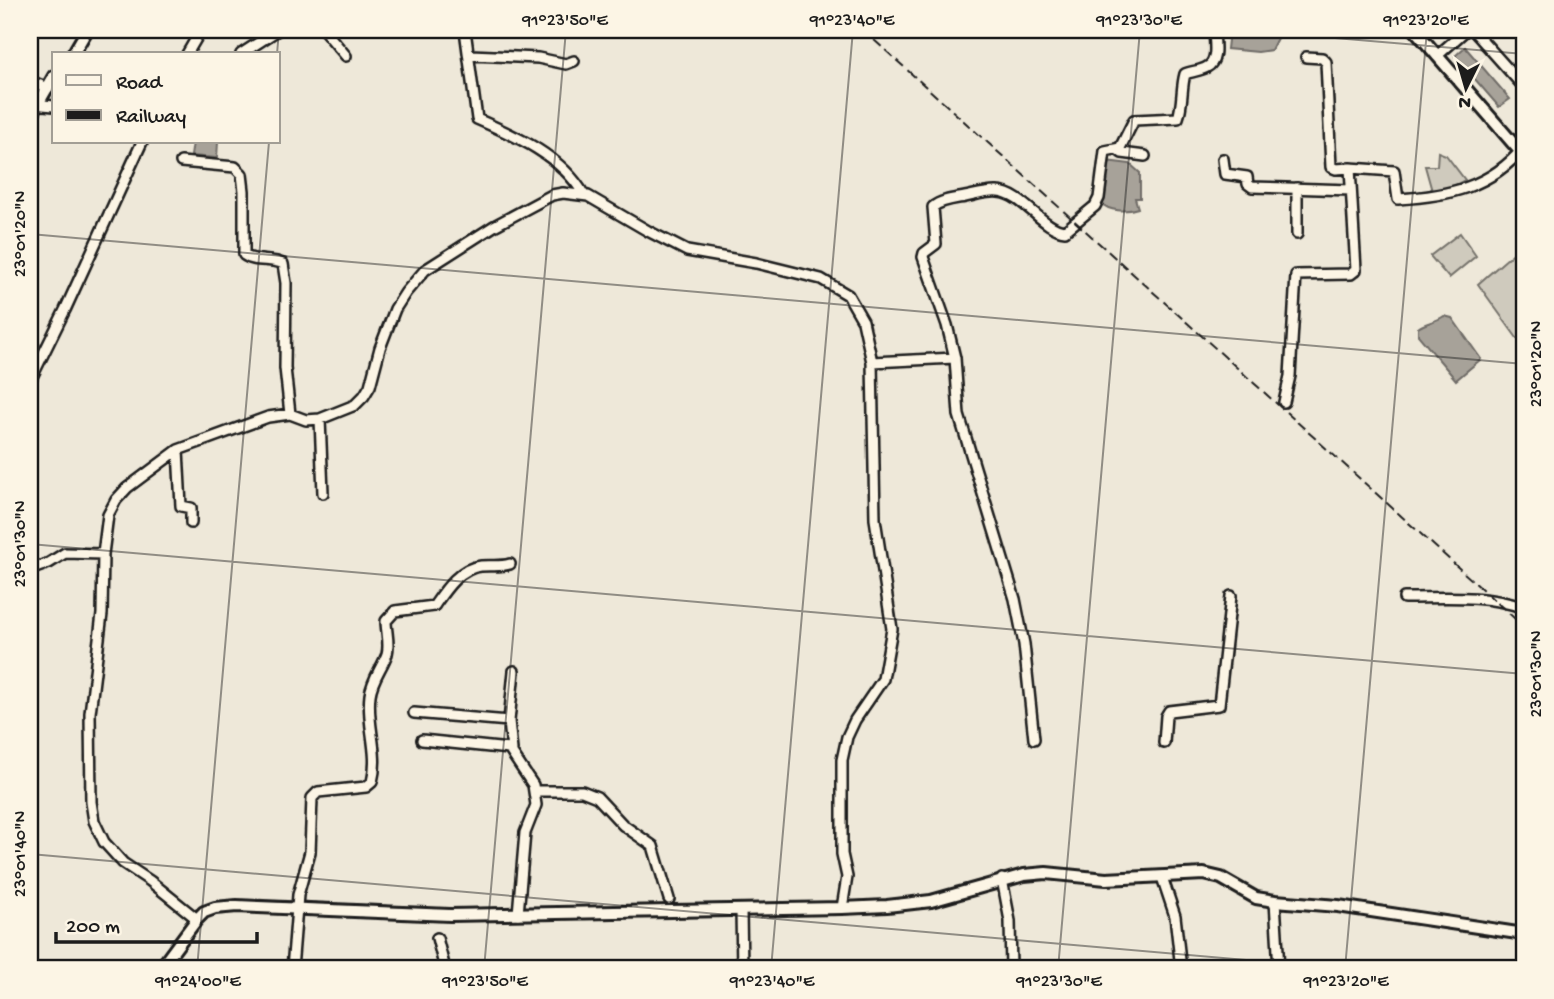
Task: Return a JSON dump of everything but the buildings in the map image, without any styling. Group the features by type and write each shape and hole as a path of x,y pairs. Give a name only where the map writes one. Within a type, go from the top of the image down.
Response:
{"main road":[{"path":"68,52 81,30"},
{"path":"74,52 88,30"},
{"path":"1415,30 1523,152"},
{"path":"30,128 51,88"},
{"path":"160,969 197,919 215,908 237,906 450,915 842,908 931,901 1002,879 1046,873 1106,879 1213,875 1256,898 1338,906 1524,934"}],"street":[{"path":"188,52 201,30"},
{"path":"244,52 278,30"},
{"path":"324,30 346,56"},
{"path":"465,30 477,119 522,139 546,156 577,182 584,195"},
{"path":"1034,739 1024,644 1015,598 959,415 955,358 947,325 923,257 924,253 936,244 933,207 948,201 998,192 1014,197 1056,228 1065,231 1095,206 1099,198 1105,151 1116,149 1125,142 1134,120 1178,118 1185,74 1206,68 1215,55 1214,30"},
{"path":"1437,56 1466,30"},
{"path":"1474,30 1523,86"},
{"path":"470,55 538,58 566,64 574,61"},
{"path":"1307,57 1322,58 1326,62 1331,167 1394,171 1396,198 1453,193 1499,170 1523,152"},
{"path":"30,81 51,88"},
{"path":"30,381 141,144"},
{"path":"1116,149 1128,155 1145,156"},
{"path":"1223,159 1225,174 1247,177 1249,186 1351,190"},
{"path":"181,162 239,170 244,191 244,255 249,259 283,264 286,283 285,369 290,414"},
{"path":"1284,402 1290,376 1296,275 1351,274 1356,270 1350,168"},
{"path":"1297,188 1297,234"},
{"path":"197,919 123,863 104,842 94,821 91,802 90,713 102,614 105,526 116,500 140,476 177,450 268,417 290,414 306,420 320,419 355,405 365,396 395,309 425,270 494,226 552,195 563,193 584,195 687,251 757,263 821,279 848,295 863,321 872,362 875,519 892,629 883,679 855,720 847,737 842,760 842,854 847,877 842,908"},
{"path":"872,362 955,358"},
{"path":"320,419 323,493"},
{"path":"177,450 181,506 191,508 191,523"},
{"path":"30,570 65,553 103,554"},
{"path":"292,969 296,908 310,852 313,798 318,792 366,787 373,782 375,749 370,696 374,679 387,652 386,621 395,611 434,606 464,571 477,566 510,564"},
{"path":"1164,743 1166,716 1169,711 1219,705 1231,596"},
{"path":"1404,598 1464,596 1498,600 1524,608"},
{"path":"514,671 509,721 512,750 528,774 535,791 536,805 525,833 518,914"},
{"path":"414,713 509,721"},
{"path":"422,740 499,746 512,750"},
{"path":"535,791 582,791 597,797 624,825 653,846 669,899"},
{"path":"1162,877 1177,927 1181,969"},
{"path":"1002,879 1010,921 1011,969"},
{"path":"1275,901 1279,969"},
{"path":"741,911 742,969"},
{"path":"437,938 446,969"}],"shaded area":[{"path":"1223,30 1281,30 1271,50 1258,52 1227,49 1228,40"},
{"path":"1465,47 1510,99 1499,107 1455,56"},
{"path":"193,144 218,144 217,158 191,156"},
{"path":"1438,152 1446,155 1465,180 1448,189 1432,191 1425,166 1437,166"},
{"path":"1106,161 1130,164 1140,173 1140,198 1135,198 1138,208 1118,210 1108,208 1100,202"},
{"path":"1460,233 1476,256 1449,278 1430,256"},
{"path":"1524,244 1524,343 1522,345 1478,284"},
{"path":"1444,316 1452,318 1481,359 1456,380 1418,335 1418,328"}],"railway":[{"path":"863,30 1524,627"}]}
